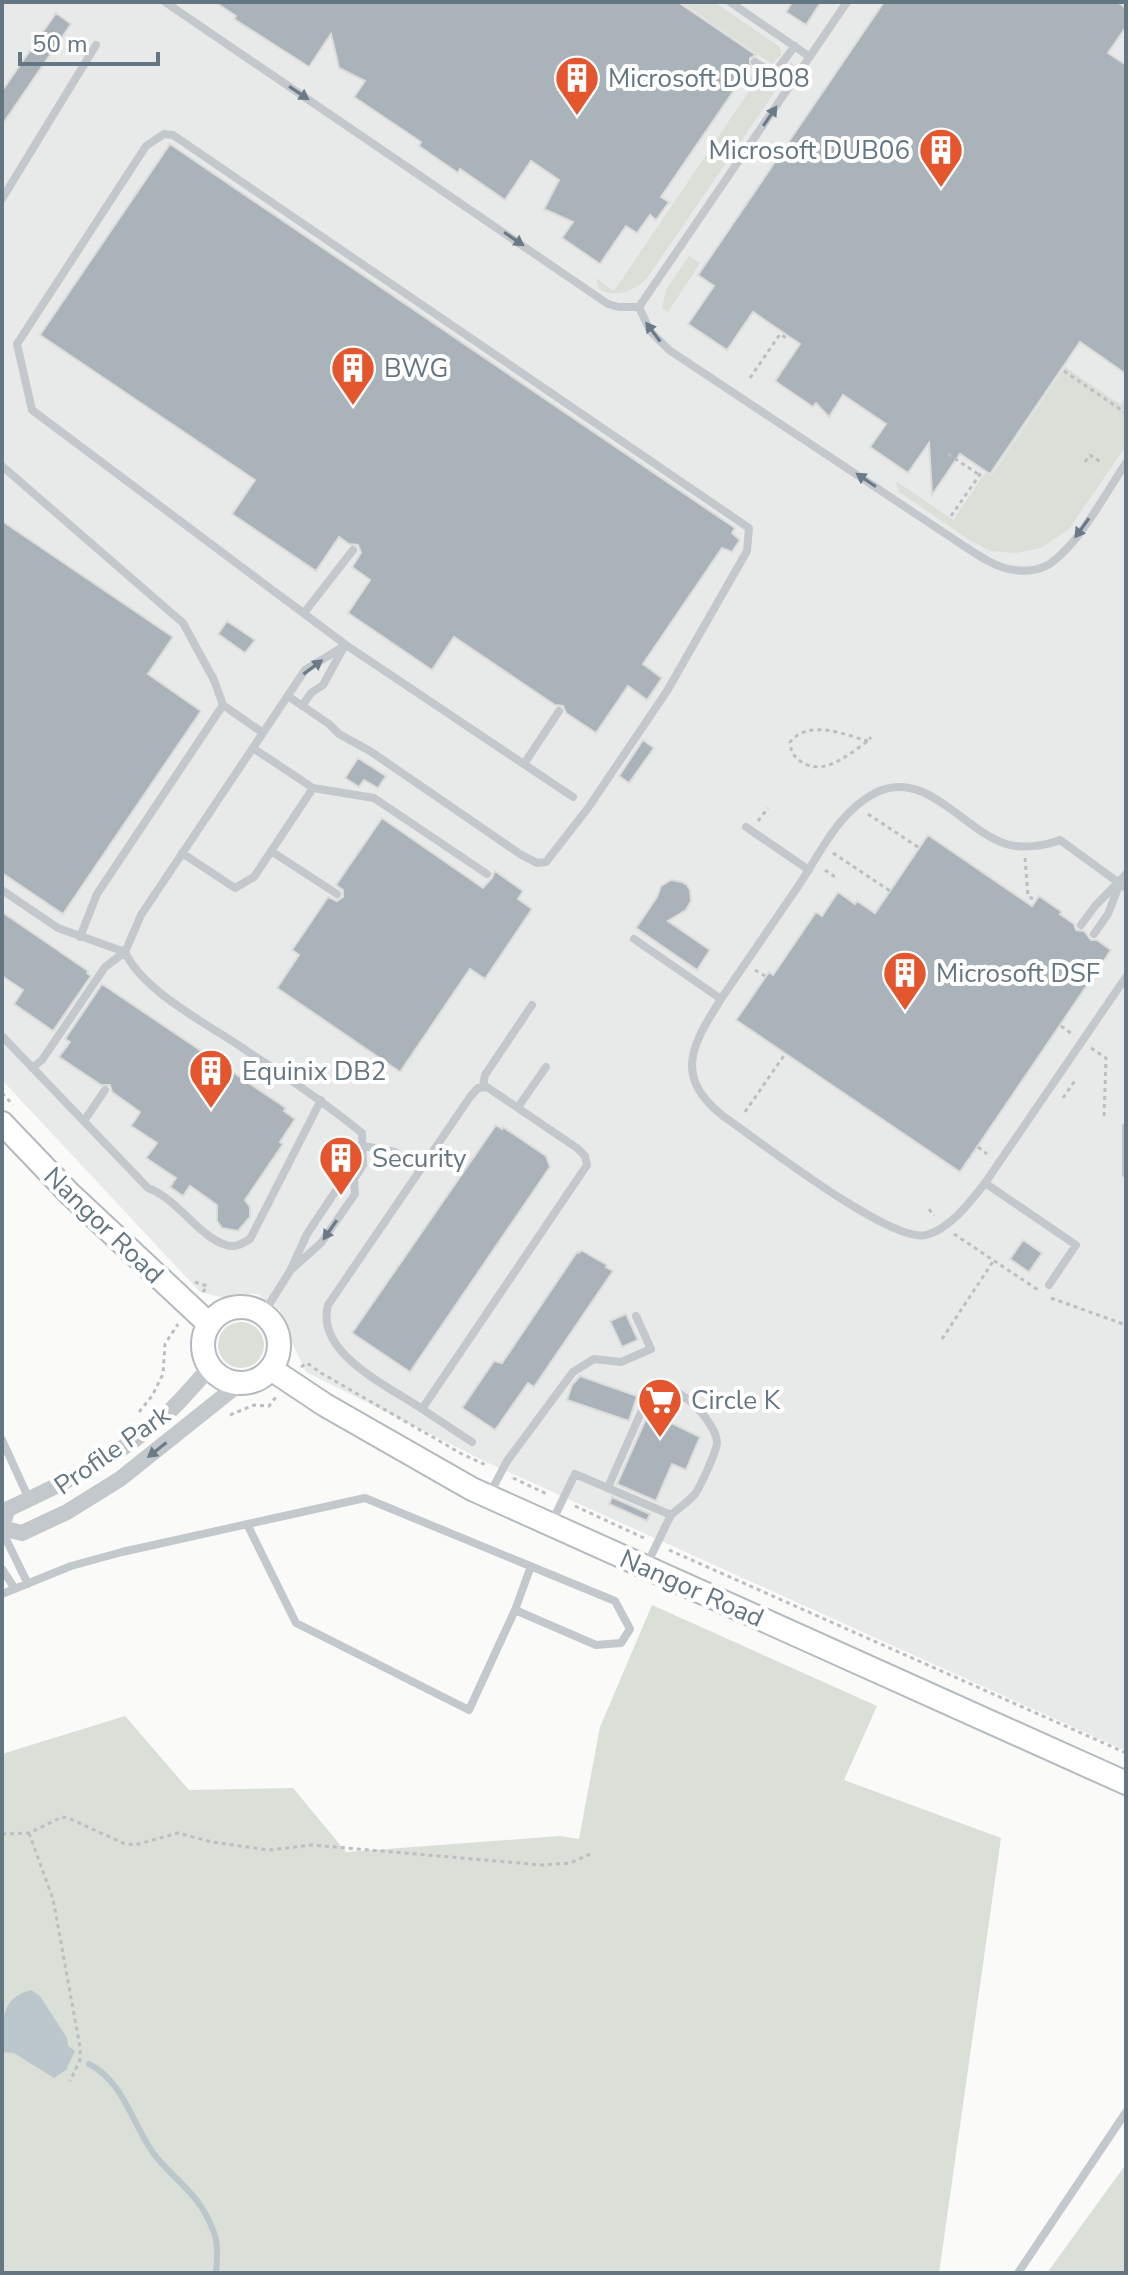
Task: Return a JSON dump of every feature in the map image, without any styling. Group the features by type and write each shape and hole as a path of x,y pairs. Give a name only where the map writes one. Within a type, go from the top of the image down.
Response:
{"main road":[{"name":"Nangor Road","path":"2,1123 69,1193 209,1324"},
{"path":"240,1307 263,1314 278,1334 277,1358 271,1369 257,1380 239,1384 218,1376 210,1368 203,1346 209,1324 217,1315 240,1307"},
{"name":"Nangor Road","path":"271,1369 387,1443 488,1497 1126,1783"}],"street":[{"name":"Profile Park","path":"210,1368 163,1417 119,1450 8,1509 2,1528 22,1533 67,1512 120,1479 239,1384"}],"lane":[{"path":"165,2 608,304 639,307"},
{"path":"730,2 810,57"},
{"path":"639,307 847,2"},
{"path":"2,199 96,45"},
{"path":"755,62 775,72 795,46"},
{"path":"288,696 339,734 370,751 520,854 537,863 546,862 588,808 667,691 747,551 749,528 173,135 164,134 146,146 17,344 32,410 346,645 573,797"},
{"path":"639,307 650,331 669,350 973,552 1002,567 1035,570 1051,563 1071,543 1126,463"},
{"path":"2,466 183,623 214,680 223,705 263,733"},
{"path":"304,613 353,550"},
{"path":"32,1068 42,1060 105,967 125,952 141,915 305,670 346,645"},
{"path":"302,706 311,693 323,685 346,645"},
{"path":"80,937 97,894 223,705"},
{"path":"524,764 559,711"},
{"path":"253,748 313,788 374,798 487,874"},
{"path":"182,853 235,888 254,877 313,788"},
{"path":"1123,886 1060,840 1023,846 1006,844 924,793 896,788 875,792 857,805 840,824 721,999 692,1057 693,1080 705,1102 869,1217 900,1232 924,1236 942,1228 985,1183 1126,977"},
{"path":"746,827 809,870"},
{"path":"271,851 337,894"},
{"path":"1094,934 1123,886 1126,874"},
{"path":"1081,925 1095,906 1123,886"},
{"path":"2,890 58,928 125,952 130,964 159,991 321,1100 362,1133 363,1165 354,1179 339,1186 307,1234 290,1271 263,1314"},
{"path":"634,939 721,999"},
{"path":"472,1442 345,1357 334,1343 325,1316 328,1305 470,1097 483,1086 485,1075 532,1005"},
{"path":"2,1036 148,1188 162,1193 225,1245 239,1245 250,1239 321,1100"},
{"path":"518,1107 546,1067"},
{"path":"422,1409 587,1165 582,1151 491,1088 483,1086"},
{"path":"84,1121 105,1090"},
{"path":"1126,1127 1126,1174"},
{"path":"364,1146 395,1152 421,1169"},
{"path":"290,1271 321,1243 355,1194 354,1179"},
{"path":"985,1183 1076,1245 1049,1285"},
{"path":"488,1497 501,1472 573,1372 594,1359 621,1362 651,1349 636,1316"},
{"path":"608,1487 651,1390 661,1385 667,1386 693,1402 717,1439 716,1448 696,1492 671,1515 646,1568"},
{"path":"2,1440 29,1499"},
{"path":"550,1525 575,1474 671,1515"},
{"path":"2,1594 71,1566 365,1498 615,1601 630,1629 621,1643 596,1645 515,1610"},
{"path":"247,1524 296,1623 469,1710 515,1610 531,1566"},
{"path":"2,1528 28,1584"},
{"path":"2,1569 15,1589"},
{"path":"1018,2273 1126,2112"}],"path":[{"path":"750,378 780,334 787,336"},
{"path":"1064,371 1126,413"},
{"path":"948,454 979,475"},
{"path":"1085,462 1090,455 1102,463"},
{"path":"951,516 983,470"},
{"path":"809,730 826,730 869,739 826,767 809,766 799,761 792,753 790,742 798,733 809,730"},
{"path":"868,814 918,847"},
{"path":"832,853 890,891"},
{"path":"1025,858 1028,896 1033,899"},
{"path":"822,868 838,879"},
{"path":"754,969 765,976"},
{"path":"1061,1026 1106,1058 1104,1117"},
{"path":"745,1112 785,1054"},
{"path":"1063,1098 1076,1079"},
{"path":"978,1147 990,1156"},
{"path":"929,1209 942,1228 1039,1290"},
{"path":"942,1339 994,1260"},
{"path":"203,1291 207,1286"},
{"path":"1050,1298 1126,1325"},
{"path":"134,1418 152,1396 163,1374 165,1344 179,1325 170,1316"},
{"path":"304,1363 462,1454 1126,1753"},
{"path":"163,1374 170,1381"},
{"path":"269,1406 277,1395"},
{"path":"2,1834 29,1833 62,1817 123,1843 135,1845 178,1833 212,1842 269,1850 312,1845 542,1865 570,1863 593,1853"},
{"path":"29,1833 53,1899 80,2047 80,2060 70,2081"}],"shaded area":[{"path":"2,2 1126,2 1126,1751 484,1461 306,1372 280,1310 258,1294 242,1294 228,1299 200,1292 2,1080"},
{"path":"681,2 714,2 780,47 781,55 772,64"},
{"path":"791,62 794,64 647,278 624,292 612,293 599,289 596,278 614,291 754,84 749,80 756,70 776,83"},
{"path":"689,256 700,263 668,312 662,308 666,290"},
{"path":"1065,367 1120,404 1126,397 1126,446 1068,530 1041,548 1016,553 990,551 898,491 896,481 953,520 985,473 991,476"},
{"path":"241,1322 257,1329 264,1345 257,1361 241,1368 225,1361 218,1345 225,1329"},
{"path":"652,1605 877,1706 844,1780 1001,1838 939,2273 2,2273 2,1754 125,1716 189,1790 293,1788 346,1852 560,1836 579,1839 600,1727"},
{"path":"31,1990 40,1996 67,2038 68,2046 75,2051 66,2070 54,2078 14,2053 2,2052 3,2021 8,2005"},
{"path":"1126,2164 1126,2273 1047,2273"}],"building":[{"name":"Microsoft DUB08","path":"215,2 678,2 756,55 750,58 750,67 661,197 669,202 656,220 650,215 637,233 626,226 600,264 562,238 573,222 544,209 559,180 531,161 505,200 460,169 458,173 419,146 421,142 354,97 365,81 339,68 331,34 309,67 234,19 236,16"},
{"path":"792,2 821,2 806,25 786,12"},
{"name":"Microsoft DUB06","path":"884,2 1117,2 1126,8 1126,27 1108,53 1126,65 1126,374 1080,342 990,474 960,454 932,495 929,443 908,473 870,447 886,424 843,395 829,417 816,403 813,407 775,381 800,344 753,312 727,350 688,324 714,286 698,275"},
{"path":"56,13 71,24 2,125 2,91"},
{"name":"BWG","path":"170,144 735,528 732,533 740,540 732,552 722,548 643,664 662,678 647,700 628,686 596,733 566,713 563,706 555,705 454,637 432,670 348,613 370,580 352,567 361,553 358,545 349,544 339,537 316,571 232,514 255,480 40,335"},
{"path":"2,521 173,637 148,674 201,711 63,914 2,873"},
{"path":"227,621 255,640 245,653 218,634"},
{"path":"643,740 654,748 629,783 619,776"},
{"path":"358,758 386,776 378,788 364,780 359,787 345,778"},
{"path":"382,818 483,888 495,871 523,891 518,899 532,909 485,979 470,969 400,1072 277,988 299,955 292,950 328,897 337,901 343,897 343,890 336,885"},
{"name":"Microsoft DSF","path":"928,835 1032,906 1039,896 1062,912 1060,914 1074,924 1076,930 1084,931 1091,940 1097,940 1111,950 960,1172 736,1020 769,972 773,975 816,912 822,916 838,892 875,913"},
{"path":"671,880 687,885 691,901 686,910 668,921 710,950 697,970 636,928 661,886"},
{"path":"2,912 91,976 53,1031 14,1004 23,990 2,976"},
{"name":"Equinix DB2","path":"102,984 286,1108 284,1111 295,1119 280,1142 283,1144 245,1200 250,1207 250,1217 238,1231 222,1228 217,1221 217,1205 190,1186 183,1196 170,1187 176,1178 146,1158 157,1143 131,1126 140,1112 112,1092 110,1085 101,1085 59,1057 70,1042 65,1039"},
{"path":"496,1125 546,1156 550,1167 410,1372 352,1333"},
{"path":"1023,1240 1042,1253 1029,1272 1010,1259"},
{"path":"581,1250 613,1271 534,1387 528,1383 495,1430 462,1408 494,1361 502,1363"},
{"path":"626,1314 638,1340 622,1347 610,1321"},
{"path":"580,1376 637,1396 629,1421 567,1400 572,1385"},
{"path":"649,1412 700,1437 686,1470 672,1464 656,1501 617,1484"},
{"path":"612,1497 650,1514 647,1521 609,1504"}],"waterway":[{"path":"89,2064 111,2082 157,2158 202,2207 216,2241 216,2273"}],"place":[{"name":"Microsoft DUB08","path":"577,117"},
{"name":"Microsoft DUB06","path":"941,189"},
{"name":"BWG","path":"353,407"},
{"name":"Microsoft DSF","path":"905,1012"},
{"name":"Equinix DB2","path":"211,1110"},
{"name":"Security","path":"341,1197"},
{"name":"Circle K","path":"660,1439"}]}
